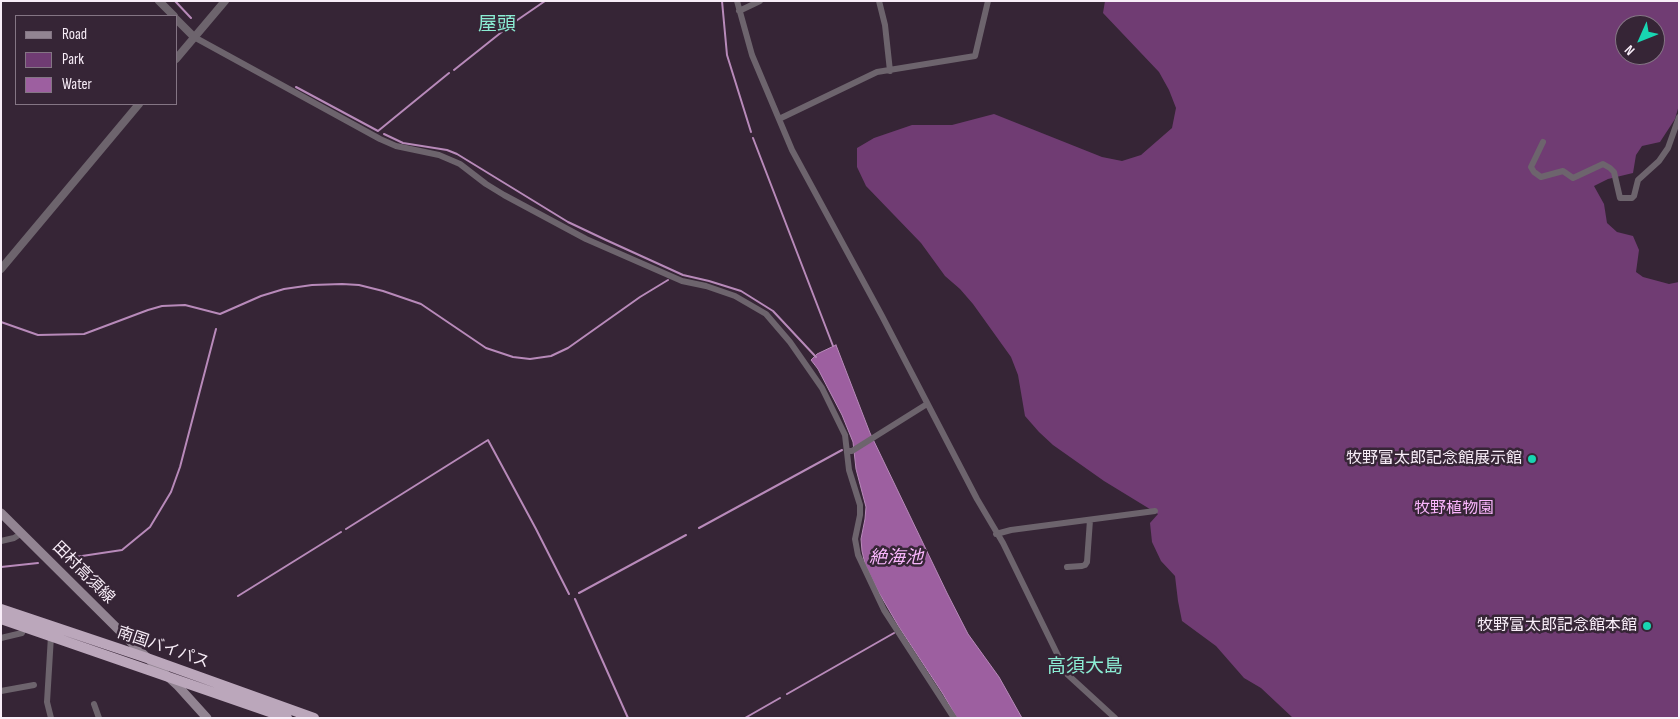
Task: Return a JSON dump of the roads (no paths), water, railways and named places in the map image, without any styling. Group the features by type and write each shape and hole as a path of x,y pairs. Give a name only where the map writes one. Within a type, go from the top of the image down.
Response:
{"highway":[{"name":"南国バイパス","path":"1,608 148,658 314,718"},
{"name":"南国バイパス","path":"1,619 288,718"}],"main road":[{"name":"田村高須線","path":"1,512 207,718"}],"street":[{"path":"159,1 172,15"},
{"path":"178,57 225,1"},
{"path":"738,1 739,11 752,55 792,150 882,316 996,534 1003,543 1068,674 1115,718"},
{"path":"739,11 760,1"},
{"path":"879,1 885,25 890,71"},
{"path":"779,119 877,72 975,56 988,1"},
{"path":"178,21 194,37 380,139 396,146 439,155 460,164 504,195 586,239 682,281 706,286 735,296 766,314 790,342 822,388 844,435 850,451 849,470 860,505 855,539 858,555 884,610 954,718"},
{"path":"1,269 138,105"},
{"path":"1543,142 1532,167 1534,172 1541,176 1563,171 1573,178 1603,164 1614,172 1620,198 1632,198 1639,179 1659,161 1668,148 1679,117"},
{"path":"850,451 927,404"},
{"path":"996,534 1011,530 1155,511"},
{"path":"1067,567 1085,565 1090,520"},
{"path":"1,541 14,538 22,533"},
{"path":"1,638 22,633 24,627"},
{"path":"50,636 47,702 51,718"},
{"path":"1,691 34,685"},
{"path":"94,704 99,718"}],"water":[{"name":"絶海池","path":"836,345 870,433 947,593 968,634 999,677 1022,718 957,718 878,591 865,564 862,551 861,539 866,507 856,469 853,442 842,415 818,369 811,360 817,354"}],"waterway":[{"path":"175,1 191,18"},
{"path":"454,70 513,23 545,1"},
{"path":"722,1 727,55 751,132"},
{"path":"296,87 378,131 449,73"},
{"path":"384,134 403,143 447,150 457,154 568,222 683,275 741,291 773,311 816,357"},
{"path":"753,138 833,346"},
{"path":"1,322 38,335 84,334 162,306 185,305 220,314 261,296 284,289 312,285 359,285 421,304 486,348 513,357 530,359 551,356 568,348 640,297 668,280"},
{"path":"62,559 122,550 150,527 171,492 180,467 216,329"},
{"path":"346,529 488,440 569,594"},
{"path":"699,528 842,450"},
{"path":"238,596 341,532"},
{"path":"579,593 686,535"},
{"path":"1,567 38,563"},
{"path":"575,599 628,718"},
{"path":"787,694 894,633"},
{"path":"745,718 780,698"}],"place":[{"name":"牧野富太郎記念館展示館","path":"1532,459"},
{"name":"牧野富太郎記念館本館","path":"1647,626"}],"district":[{"name":"屋頭","path":"497,25"},
{"name":"高須大島","path":"1085,667"}],"park label":[{"name":"牧野植物園","path":"1454,509"}]}
